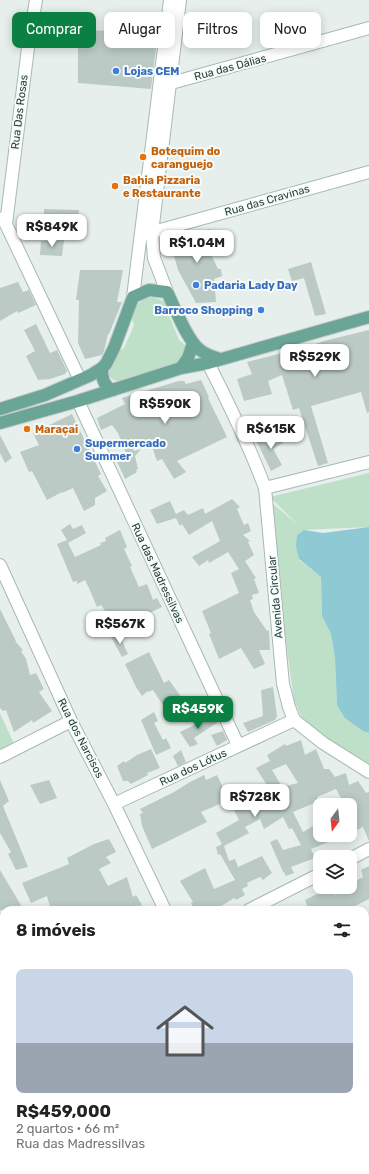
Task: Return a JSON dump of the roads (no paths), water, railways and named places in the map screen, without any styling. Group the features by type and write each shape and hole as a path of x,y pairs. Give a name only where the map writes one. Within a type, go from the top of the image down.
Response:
{"main road":[{"path":"0,410 41,397 80,380 102,368 106,364 114,348 133,297 149,290 168,292 193,343 208,355 220,359"},
{"path":"0,423 78,401 181,368 208,363 369,317"},
{"path":"181,368 188,358 193,343"},
{"path":"102,368 103,381 106,386 113,390"}],"street":[{"name":"Rua Das Rosas","path":"6,224 28,48 36,0"},
{"path":"165,84 170,0"},
{"path":"133,297 147,234 165,84 180,0"},
{"name":"Rua das Dálias","path":"165,84 369,28"},
{"name":"Rua das Cravinas","path":"147,234 369,172"},
{"path":"0,212 80,380"},
{"path":"147,234 154,258 168,292"},
{"name":"Avenida Circular","path":"208,363 236,419 265,488 283,684 294,720"},
{"name":"Rua das Madressilvas","path":"78,401 238,745"},
{"path":"265,488 369,462"},
{"name":"Rua dos Narcisos","path":"0,565 71,721 114,804 163,906"},
{"path":"294,720 322,743 369,772"},
{"name":"Rua dos Lótus","path":"114,804 294,720"},
{"path":"0,757 71,721"},
{"path":"357,855 369,849"},
{"path":"257,906 313,878"}],"water":[{"path":"369,527 369,733 363,731 345,718 337,705 335,658 331,634 322,616 321,577 299,559 296,546 297,535 304,530 323,533"}],"place":[{"name":"Lojas CEM","path":"116,71"},
{"name":"Botequim do caranguejo","path":"143,157"},
{"name":"Bahia Pizzaria e Restaurante","path":"115,186"},
{"name":"Padaria Lady Day","path":"196,285"},
{"name":"Barroco Shopping","path":"261,310"},
{"name":"Maraçai","path":"27,429"},
{"name":"Supermercado Summer","path":"77,449"}]}
